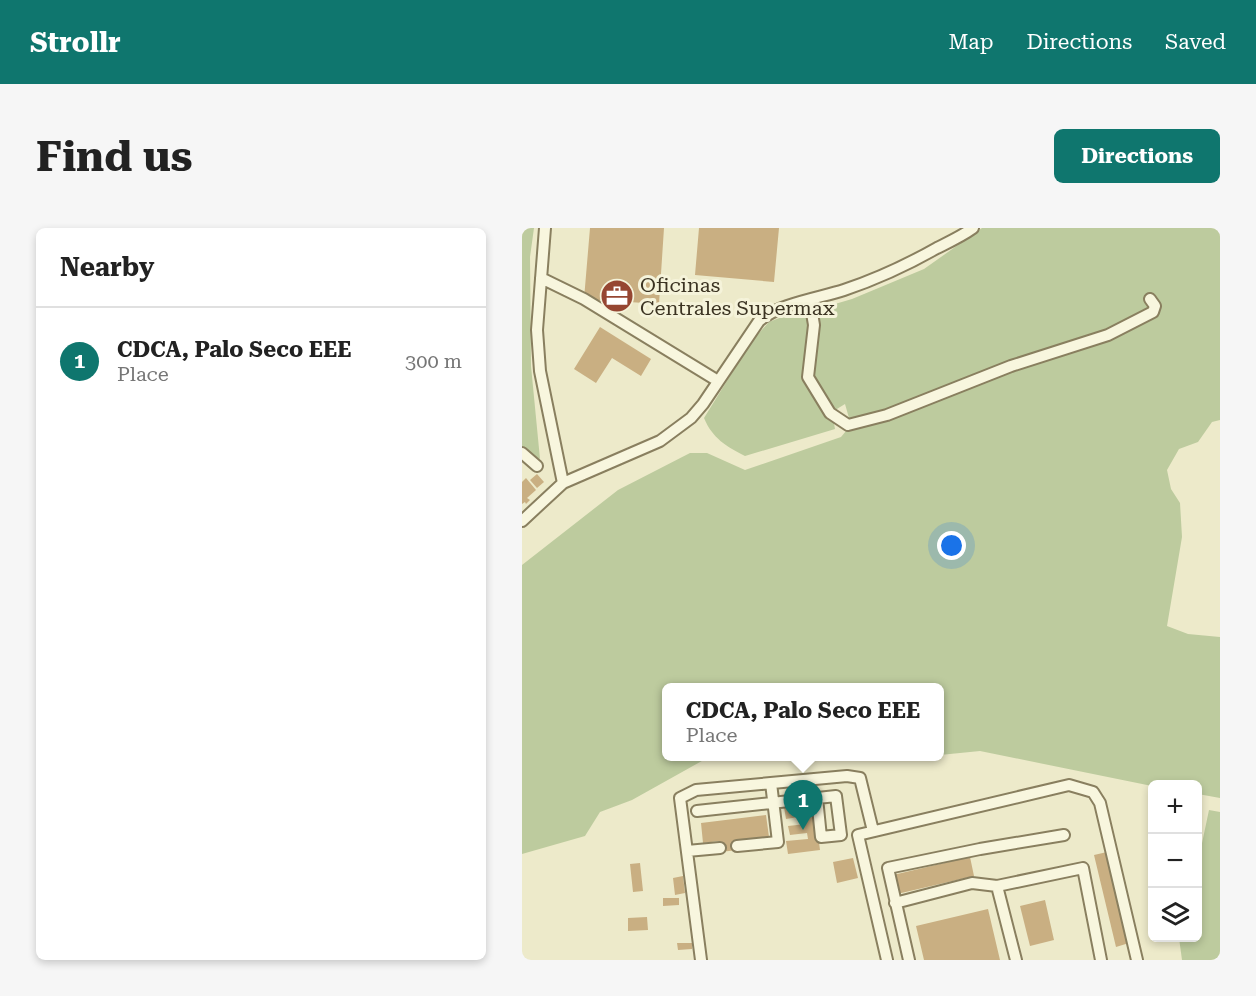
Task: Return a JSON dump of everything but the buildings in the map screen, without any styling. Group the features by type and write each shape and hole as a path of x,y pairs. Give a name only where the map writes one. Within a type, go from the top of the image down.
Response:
{"street":[{"path":"545,228 537,330 540,371 563,483"},
{"path":"522,521 563,483 660,441 677,430 691,418 766,314 876,279 908,265 973,228"},
{"path":"541,278 584,299 718,381"},
{"path":"810,301 814,325 808,377 830,413 848,425 887,415 1011,366 1108,335 1153,312 1155,306 1150,299"},
{"path":"524,458 537,466"},
{"path":"701,960 681,798 696,790 847,776 860,778 873,831"},
{"path":"737,846 778,842 771,783"},
{"path":"887,960 858,835 1069,784 1093,792 1100,802 1137,960"},
{"path":"697,810 817,798"},
{"path":"909,960 888,868 1064,835"},
{"path":"687,851 720,848"},
{"path":"895,903 972,883 998,886 1083,868 1101,960"},
{"path":"998,886 1016,960"}],"green space":[{"path":"522,228 534,228 530,257 531,366 540,459 522,449"},
{"path":"982,228 1220,228 1220,420 1212,422 1198,442 1179,449 1167,470 1171,489 1180,503 1182,537 1167,626 1188,634 1220,637 1220,798 1202,795 1202,780 1148,780 1148,785 980,751 944,755 944,683 662,683 662,761 702,761 632,800 600,812 585,836 522,854 522,565 618,490 690,453 707,453 745,470 841,437 851,425 845,404 832,412 835,429 745,456 721,441 711,431 704,418 751,342 769,322 807,307 818,309 852,299 924,269"},
{"path":"1209,810 1220,812 1220,960 1182,960 1180,942 1202,942 1202,843"}],"place":[{"name":"Oficinas Centrales Supermax","path":"617,296"},
{"name":"CDCA, Palo Seco EEE","path":"803,830"}]}
